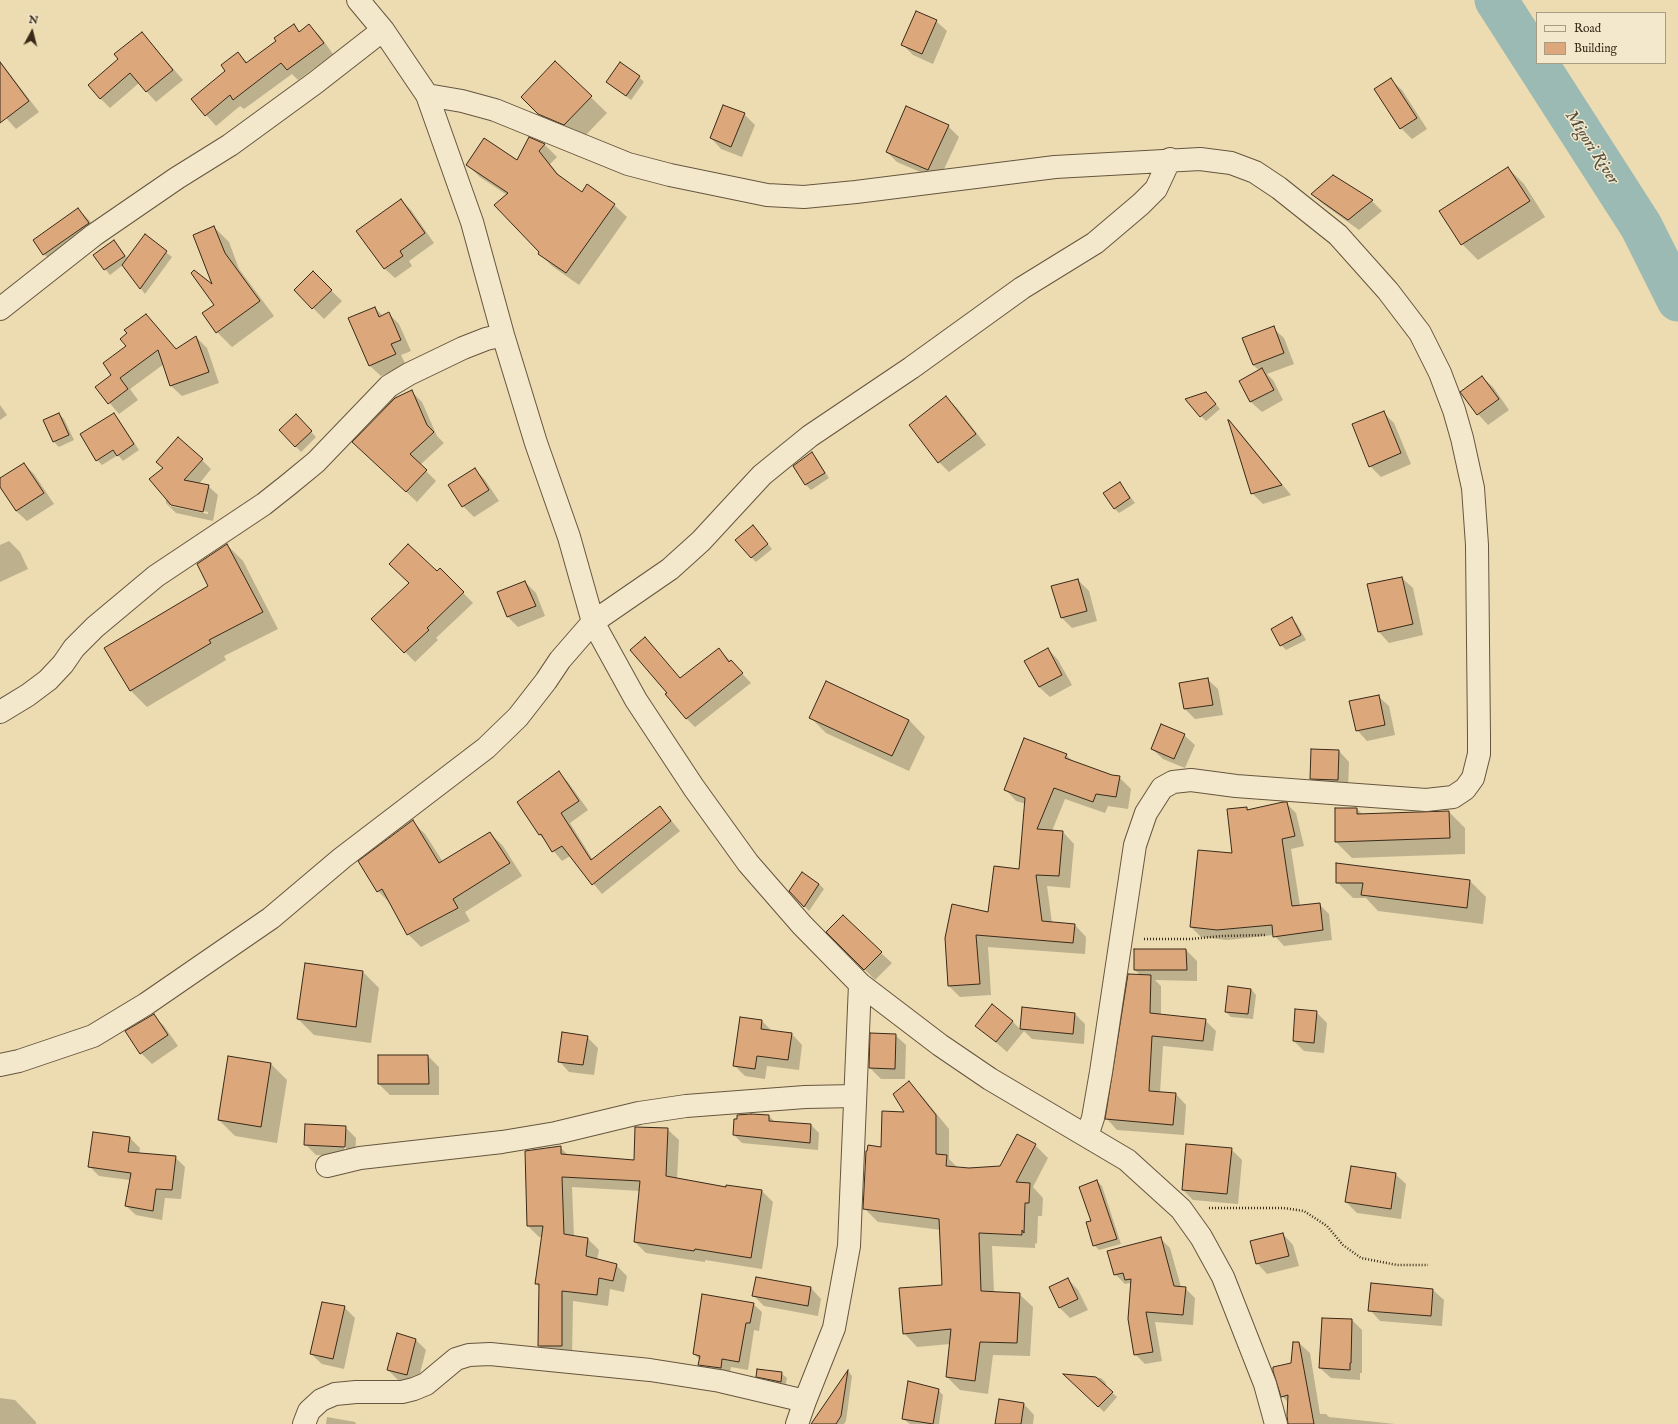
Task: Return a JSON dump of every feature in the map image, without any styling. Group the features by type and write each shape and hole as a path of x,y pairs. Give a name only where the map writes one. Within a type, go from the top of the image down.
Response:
{"street":[{"path":"358,0 383,30 427,95 472,222 502,334 536,443 569,537 593,622 636,700 694,788 748,863 802,926 860,984 940,1045 990,1079 1127,1160 1181,1209 1201,1237 1223,1277 1265,1384 1276,1424"},
{"path":"0,309 94,235 171,182 236,141 316,83 383,30"},
{"path":"427,95 462,101 495,110 628,164 670,175 767,195 804,197 856,192 1055,167 1200,159 1231,163 1255,172 1279,188 1338,235 1388,291 1420,333 1440,374 1454,410 1473,488 1477,552 1479,754 1473,778 1464,789 1453,797 1426,800 1236,786 1190,780 1173,782 1162,788 1152,801 1146,813 1135,845 1101,1072 1093,1118 1086,1136"},
{"path":"0,1065 19,1061 93,1036 146,1004 271,918 342,858 486,748 518,717 560,660 593,622 670,569 701,541 762,476 810,436 911,368 1022,288 1095,243 1141,204 1156,189 1170,160"},
{"path":"0,712 28,695 48,680 63,664 74,648 95,627 156,576 264,504 316,462 389,386 409,374 463,348 502,334"},
{"path":"797,1424 834,1328 842,1292 849,1246 860,984"},
{"path":"327,1166 360,1158 502,1142 556,1133 638,1113 686,1106 805,1097 855,1096"},
{"path":"304,1424 309,1411 321,1400 335,1394 356,1392 402,1392 414,1389 426,1384 456,1359 469,1355 490,1354 650,1370 720,1381 805,1401"}],"path":[{"path":"1121,939 1191,939 1222,936 1265,935"},
{"path":"1181,1209 1284,1208 1304,1211 1327,1226 1343,1245 1361,1258 1397,1265 1428,1265"}],"building":[{"path":"916,11 937,20 922,54 901,45"},
{"path":"294,24 299,32 309,24 324,43 287,70 281,63 233,100 230,95 205,116 191,99 225,71 221,65 238,52 246,63 276,41 274,38"},
{"path":"142,32 173,70 146,92 130,73 100,99 88,85 118,59 114,54"},
{"path":"555,61 592,96 564,125 538,114 521,97"},
{"path":"0,62 29,101 0,123"},
{"path":"620,62 640,76 626,96 606,82"},
{"path":"1391,78 1417,118 1400,129 1374,89"},
{"path":"723,105 745,113 731,147 710,138"},
{"path":"906,106 949,125 928,170 886,152"},
{"path":"529,137 545,144 539,151 557,174 582,192 587,184 615,204 566,273 538,254 539,252 494,205 508,193 466,165 484,138 517,160"},
{"path":"1508,167 1530,201 1461,245 1439,211"},
{"path":"1333,175 1373,200 1348,220 1311,194"},
{"path":"401,199 425,233 400,251 403,256 384,269 356,231"},
{"path":"78,208 89,223 43,255 33,240"},
{"path":"214,226 225,253 260,301 216,333 202,313 214,305 191,273 194,270 212,284 193,235"},
{"path":"145,234 167,251 140,289 122,265"},
{"path":"114,240 125,256 104,270 93,255"},
{"path":"313,271 332,290 312,309 294,290"},
{"path":"375,307 379,317 389,312 401,340 391,344 396,354 369,366 348,318"},
{"path":"146,314 176,349 196,336 209,372 170,386 158,350 120,378 128,389 108,404 95,387 111,375 103,363 126,346 120,339 127,333 124,330"},
{"path":"1274,326 1284,353 1253,365 1242,338"},
{"path":"1262,368 1274,390 1250,402 1239,381"},
{"path":"1482,376 1499,399 1477,415 1460,392"},
{"path":"412,390 427,425 434,432 410,454 427,470 406,492 352,442 395,398"},
{"path":"1206,392 1216,404 1200,417 1185,399"},
{"path":"946,396 976,434 938,463 909,425"},
{"path":"1384,411 1401,453 1369,467 1352,424"},
{"path":"59,413 69,435 53,442 43,420"},
{"path":"114,413 134,444 117,456 113,450 96,461 80,434"},
{"path":"296,414 312,431 295,447 279,430"},
{"path":"1229,420 1282,485 1251,494"},
{"path":"178,437 203,459 184,480 209,485 203,512 171,505 149,479 163,468 156,462"},
{"path":"812,452 825,473 805,485 793,466"},
{"path":"24,463 44,493 16,511 0,487 0,478"},
{"path":"475,468 489,490 462,507 448,485"},
{"path":"1120,482 1130,498 1114,509 1103,493"},
{"path":"753,525 768,544 751,558 735,540"},
{"path":"227,544 263,612 209,640 211,643 130,691 104,648 208,586 197,564"},
{"path":"408,544 437,571 440,568 464,592 427,628 429,630 404,653 371,619 409,583 389,564"},
{"path":"1402,577 1413,624 1378,632 1367,584"},
{"path":"1078,579 1087,611 1061,618 1051,586"},
{"path":"525,581 536,606 507,617 497,592"},
{"path":"1292,617 1301,635 1280,646 1271,629"},
{"path":"645,637 680,678 719,648 729,662 731,660 743,673 686,719 665,694 667,693 630,650"},
{"path":"1048,648 1062,675 1039,687 1024,661"},
{"path":"1208,678 1213,705 1184,709 1179,683"},
{"path":"826,681 909,720 892,756 809,718"},
{"path":"1379,695 1385,725 1356,731 1349,701"},
{"path":"1161,724 1185,734 1174,759 1151,749"},
{"path":"1024,738 1067,754 1065,758 1112,775 1120,776 1116,797 1096,794 1093,802 1054,788 1037,829 1063,831 1059,876 1036,875 1042,921 1075,924 1073,943 976,935 980,984 948,986 945,938 952,904 988,912 994,866 1019,869 1025,798 1004,790"},
{"path":"1311,749 1339,750 1338,780 1310,779"},
{"path":"559,771 579,801 561,813 591,860 660,806 671,821 592,885 562,846 552,852 541,834 539,835 517,802"},
{"path":"1287,802 1295,836 1282,839 1292,906 1320,903 1323,930 1273,937 1272,925 1217,930 1190,927 1198,850 1232,853 1227,809 1247,807 1247,810"},
{"path":"1335,808 1357,808 1357,814 1449,811 1450,838 1335,842"},
{"path":"413,820 439,863 490,832 510,863 453,899 458,908 407,935 382,889 377,892 358,861"},
{"path":"1336,863 1470,880 1467,908 1361,895 1363,883 1336,883"},
{"path":"802,872 819,884 804,907 789,891"},
{"path":"843,915 882,952 864,970 826,932"},
{"path":"1134,949 1186,949 1187,970 1134,970"},
{"path":"305,963 363,971 356,1027 297,1019"},
{"path":"1128,974 1151,975 1150,1013 1206,1019 1203,1041 1152,1036 1149,1091 1176,1093 1173,1125 1105,1119"},
{"path":"1228,986 1251,989 1248,1014 1225,1012"},
{"path":"992,1004 1013,1021 996,1042 975,1026"},
{"path":"1022,1007 1075,1013 1073,1034 1020,1029"},
{"path":"1295,1009 1317,1011 1314,1043 1293,1041"},
{"path":"154,1014 168,1035 140,1054 125,1031"},
{"path":"740,1017 762,1020 761,1029 792,1033 788,1060 757,1056 755,1069 733,1066"},
{"path":"562,1032 588,1036 583,1065 558,1062"},
{"path":"870,1033 896,1034 895,1069 869,1068"},
{"path":"378,1055 428,1055 429,1084 378,1084"},
{"path":"228,1056 271,1063 261,1127 218,1120"},
{"path":"909,1081 936,1115 936,1154 947,1155 946,1166 969,1168 1000,1166 1017,1134 1036,1144 1016,1182 1030,1183 1029,1203 1025,1203 1024,1233 1022,1230 1022,1235 979,1233 981,1291 1020,1293 1017,1343 980,1342 975,1381 946,1377 951,1329 903,1334 899,1288 942,1285 939,1219 863,1209 866,1151 868,1145 881,1147 882,1111 904,1112 893,1094"},
{"path":"737,1115 769,1115 769,1121 811,1124 810,1143 733,1135 734,1119 737,1119"},
{"path":"305,1124 346,1126 345,1147 304,1145"},
{"path":"635,1127 668,1128 666,1176 726,1187 726,1185 762,1190 751,1258 695,1249 694,1251 634,1242 640,1181 562,1177 564,1234 588,1238 586,1256 617,1264 613,1281 599,1278 597,1295 562,1291 562,1346 538,1346 539,1284 535,1284 543,1226 527,1226 525,1151 561,1146 561,1154 634,1160"},
{"path":"93,1132 130,1137 128,1152 176,1156 172,1190 156,1189 153,1211 125,1206 131,1173 88,1167"},
{"path":"1186,1144 1232,1148 1227,1194 1182,1190"},
{"path":"1351,1166 1396,1173 1391,1209 1345,1202"},
{"path":"1097,1180 1117,1239 1093,1246 1086,1222 1091,1221 1079,1187"},
{"path":"1283,1233 1289,1256 1256,1264 1250,1241"},
{"path":"1161,1237 1174,1286 1186,1287 1183,1315 1146,1312 1153,1352 1134,1355 1128,1319 1131,1279 1125,1280 1123,1273 1114,1275 1107,1251"},
{"path":"756,1277 811,1287 808,1306 752,1296"},
{"path":"1068,1278 1078,1299 1059,1308 1049,1287"},
{"path":"1371,1283 1433,1289 1431,1316 1368,1311"},
{"path":"702,1294 754,1303 750,1323 746,1323 739,1362 722,1359 721,1368 698,1365 700,1356 693,1354"},
{"path":"322,1302 345,1306 333,1359 310,1354"},
{"path":"1322,1318 1352,1319 1350,1370 1319,1368"},
{"path":"397,1333 416,1339 407,1375 387,1370"},
{"path":"1293,1342 1299,1342 1314,1424 1288,1424 1288,1395 1281,1397 1273,1371 1273,1367 1291,1363"},
{"path":"757,1369 782,1372 781,1382 756,1377"},
{"path":"848,1370 841,1416 836,1424 811,1424"},
{"path":"1063,1374 1096,1377 1113,1392 1098,1407"},
{"path":"908,1381 939,1389 933,1424 902,1419"},
{"path":"999,1399 1024,1403 1021,1424 995,1424"}],"waterway":[{"name":"Migori River","path":"1496,0 1536,62"},
{"name":"Migori River","path":"1537,64 1641,226 1678,300"}]}
